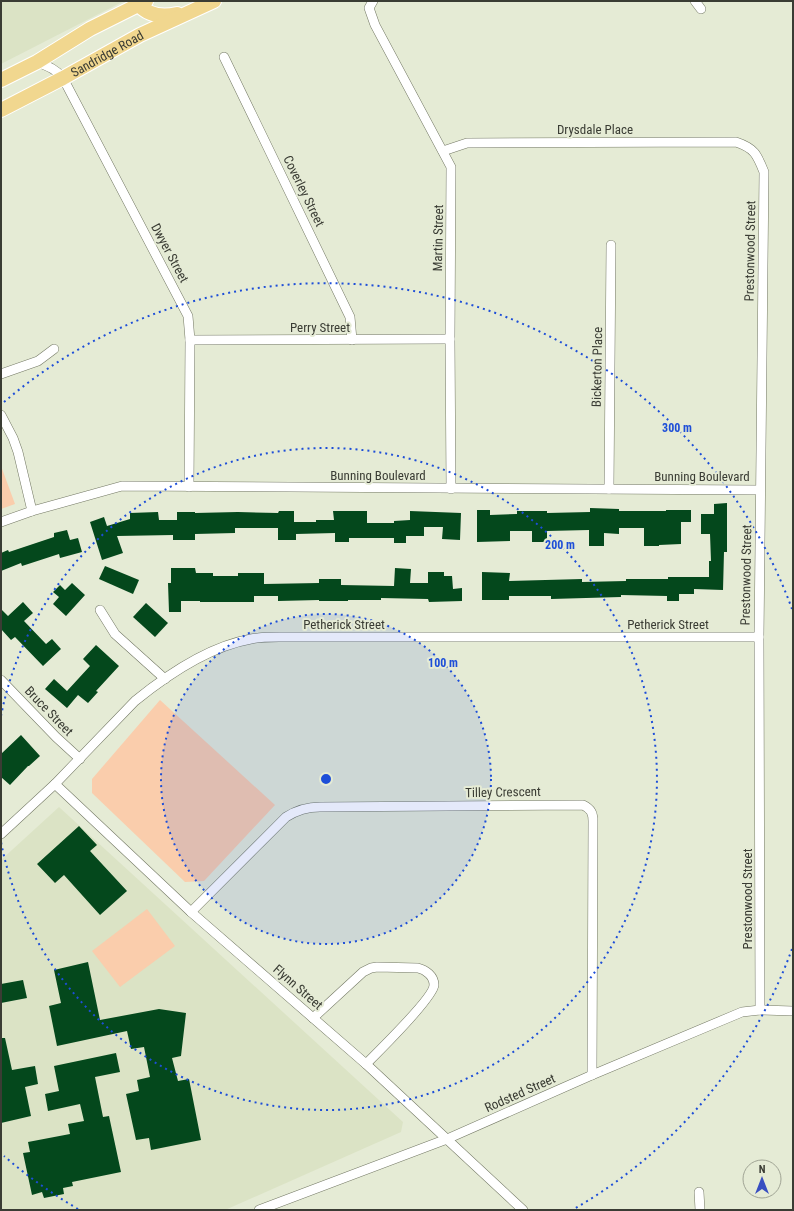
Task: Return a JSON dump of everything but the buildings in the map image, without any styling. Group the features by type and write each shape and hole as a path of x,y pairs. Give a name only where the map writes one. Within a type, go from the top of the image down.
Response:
{"main road":[{"name":"Sandridge Road","path":"1,110 63,78 140,35 214,1"},
{"path":"143,4 166,16 179,14 196,8"},
{"path":"1,80 37,62 90,29 143,4"},
{"path":"140,35 146,26 143,4"}],"street":[{"path":"695,1 701,9"},
{"name":"Martin Street","path":"371,4 375,25 452,166 450,339 451,489"},
{"name":"Coverley Street","path":"224,57 350,317 352,340"},
{"name":"Dwyer Street","path":"37,62 49,66 58,72 63,78 188,316 190,340 189,487"},
{"name":"Drysdale Place","path":"443,152 467,143 736,142 748,146"},
{"name":"Prestonwood Street","path":"748,146 758,158 764,172 759,637 760,1010"},
{"name":"Bickerton Place","path":"609,489 611,244"},
{"name":"Perry Street","path":"190,340 450,339"},
{"path":"1,374 38,361 54,349"},
{"path":"1,415 13,438 18,452 32,511"},
{"name":"Bunning Boulevard","path":"1,522 32,511 122,486 760,490"},
{"path":"100,610 115,634 164,679"},
{"name":"Petherick Street","path":"1,834 55,784 135,701 164,679 204,655 235,643 261,638 759,637"},
{"name":"Bruce Street","path":"1,680 56,737 80,759"},
{"name":"Flynn Street","path":"55,784 191,912 366,1064 523,1210"},
{"name":"Tilley Crescent","path":"191,912 286,817 301,809 320,807 583,805 589,808 593,814 592,1075"},
{"path":"314,1018 363,972 371,968 418,968 424,970 430,975 433,980 433,990 415,1013 366,1064"},
{"name":"Rodsted Street","path":"259,1210 447,1139 592,1075 742,1012 760,1010 793,1011"},
{"path":"700,1192 700,1210"}],"shaded area":[{"path":"1,1 124,1 1,64"},
{"path":"1,466 15,504 1,509"},
{"path":"160,700 275,805 204,881 185,882 92,793 92,779"},
{"path":"59,807 403,1122 401,1132 225,1210 1,1210 1,860"},
{"path":"147,909 175,946 120,987 92,951"}]}
